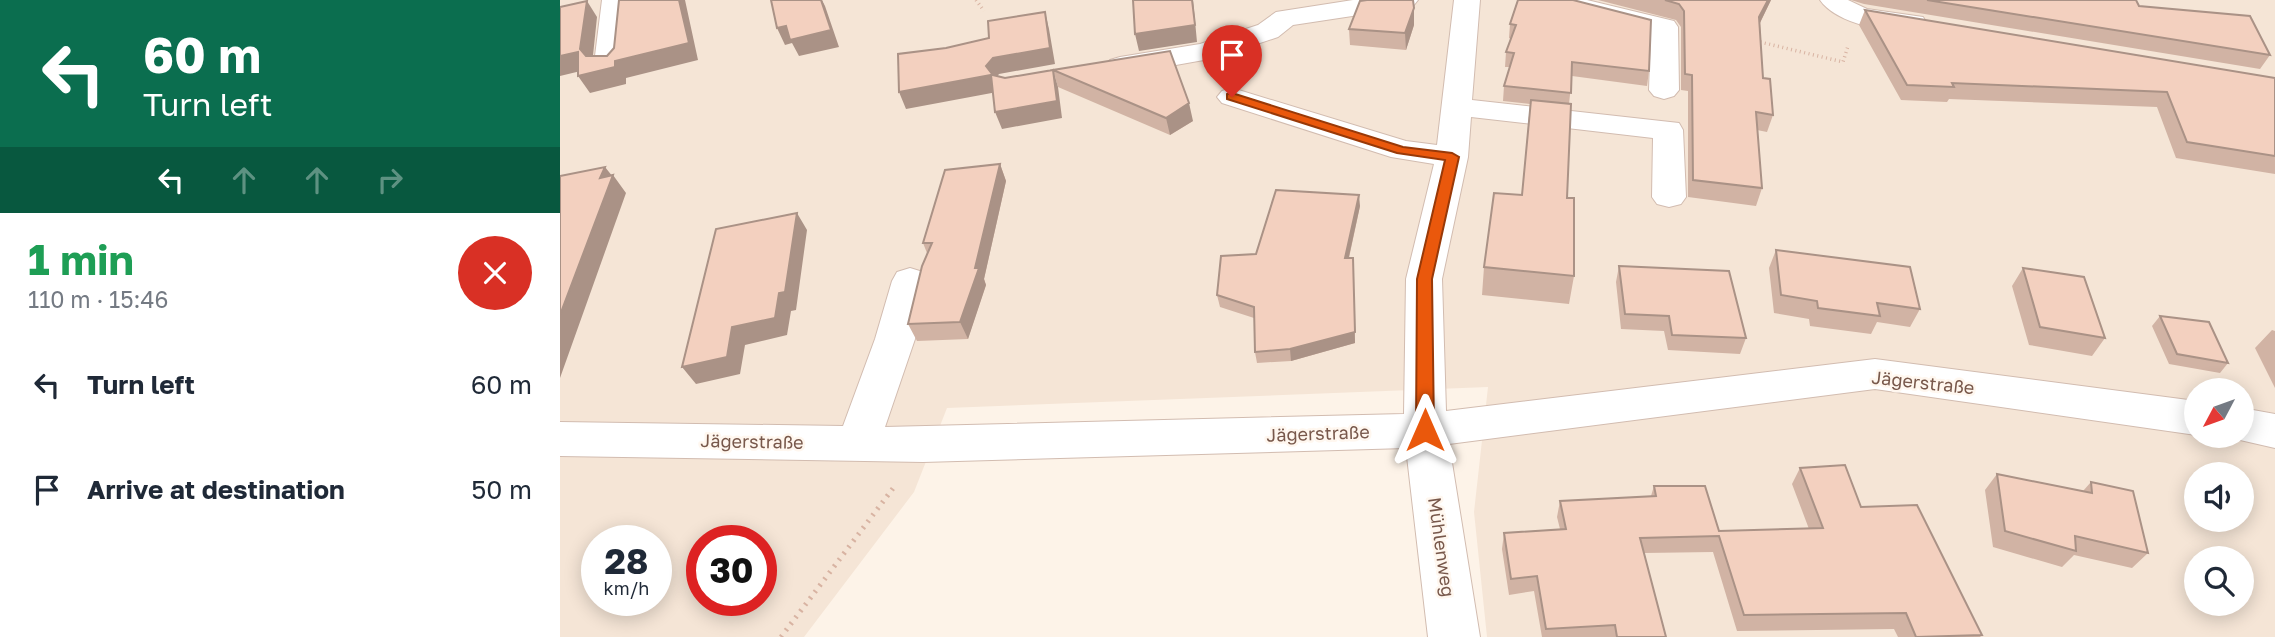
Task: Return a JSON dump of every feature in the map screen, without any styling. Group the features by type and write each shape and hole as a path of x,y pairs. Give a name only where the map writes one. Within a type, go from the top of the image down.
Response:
{"street":[{"path":"608,65 615,0"},
{"path":"1088,71 1205,52 1268,31 1285,18 1405,0"},
{"name":"Mühlenweg","path":"1454,637 1425,430 1424,279 1452,157 1467,0"},
{"path":"1556,0 1665,27 1664,90"},
{"path":"1833,0 1838,7 1858,14 1939,27"},
{"path":"1232,97 1402,150 1452,157"},
{"path":"1458,107 1668,130 1669,197"},
{"path":"858,443 895,339 910,281"},
{"name":"Jägerstraße","path":"560,439 923,444 1425,430 1875,373 2184,416"},
{"path":"2254,427 2275,431"}],"path":[{"path":"976,0 984,11"},
{"path":"1745,39 1843,62 1858,14"},
{"path":"781,637 874,515 923,444"}],"shaded area":[{"path":"560,0 2275,0 2275,637 1487,637 1474,512 1488,387 947,408 914,492 804,637 560,637"}],"building":[{"path":"619,0 679,0 689,43 615,61 615,67 578,76 578,52 560,56 560,7 587,1 580,49 586,56 607,56 614,48"},
{"path":"771,0 821,0 831,30 790,40 786,26 777,28"},
{"path":"1133,0 1192,0 1195,25 1135,34"},
{"path":"1413,0 1414,8 1405,33 1349,29 1360,1"},
{"path":"1518,0 1573,0 1651,20 1649,71 1572,62 1571,93 1504,86 1514,53 1506,52 1516,25 1510,24"},
{"path":"1665,0 1768,0 1759,17 1763,78 1770,79 1773,115 1756,112 1762,188 1693,180 1692,75 1685,74 1684,11 1679,4"},
{"path":"1927,0 2136,0 2139,6 2250,16 2270,55"},
{"path":"1865,10 2275,78 2275,156 2187,142 2167,92 1952,83 1954,87 1907,85"},
{"path":"1045,12 1050,48 993,58 986,66 993,75 1005,78 1053,70 1057,101 995,112 991,75 899,92 898,54 946,48 989,38 988,21"},
{"path":"1170,51 1189,103 1166,118 1053,70"},
{"path":"1531,100 1571,104 1567,198 1574,198 1574,276 1484,267 1494,193 1522,195"},
{"path":"1000,164 975,268 979,268 960,322 908,324 922,266 932,243 923,243 945,170"},
{"path":"605,167 600,178 613,175 560,315 560,176"},
{"path":"1276,190 1359,195 1345,258 1353,258 1355,332 1290,349 1255,352 1254,307 1217,295 1221,256 1256,254"},
{"path":"797,213 785,292 779,293 775,318 732,327 727,357 682,367 716,229"},
{"path":"1776,250 1910,267 1920,309 1877,303 1880,316 1818,308 1817,301 1781,295"},
{"path":"1619,266 1729,271 1746,338 1672,335 1669,316 1625,314"},
{"path":"2023,268 2084,277 2105,338 2040,327"},
{"path":"2160,316 2209,322 2228,363 2177,354"},
{"path":"1845,465 1861,507 1917,505 1982,635 1916,637 1906,613 1744,615 1719,536 1640,538 1666,637 1617,637 1615,625 1546,629 1537,576 1511,579 1504,533 1566,529 1560,501 1656,496 1654,486 1705,486 1719,531 1823,528 1800,468"},
{"path":"1997,474 2092,493 2091,482 2133,491 2148,553 2075,536 2076,551 2005,531"}],"route":[{"path":"1232,97 1402,150 1452,157 1424,279 1425,430"}]}
